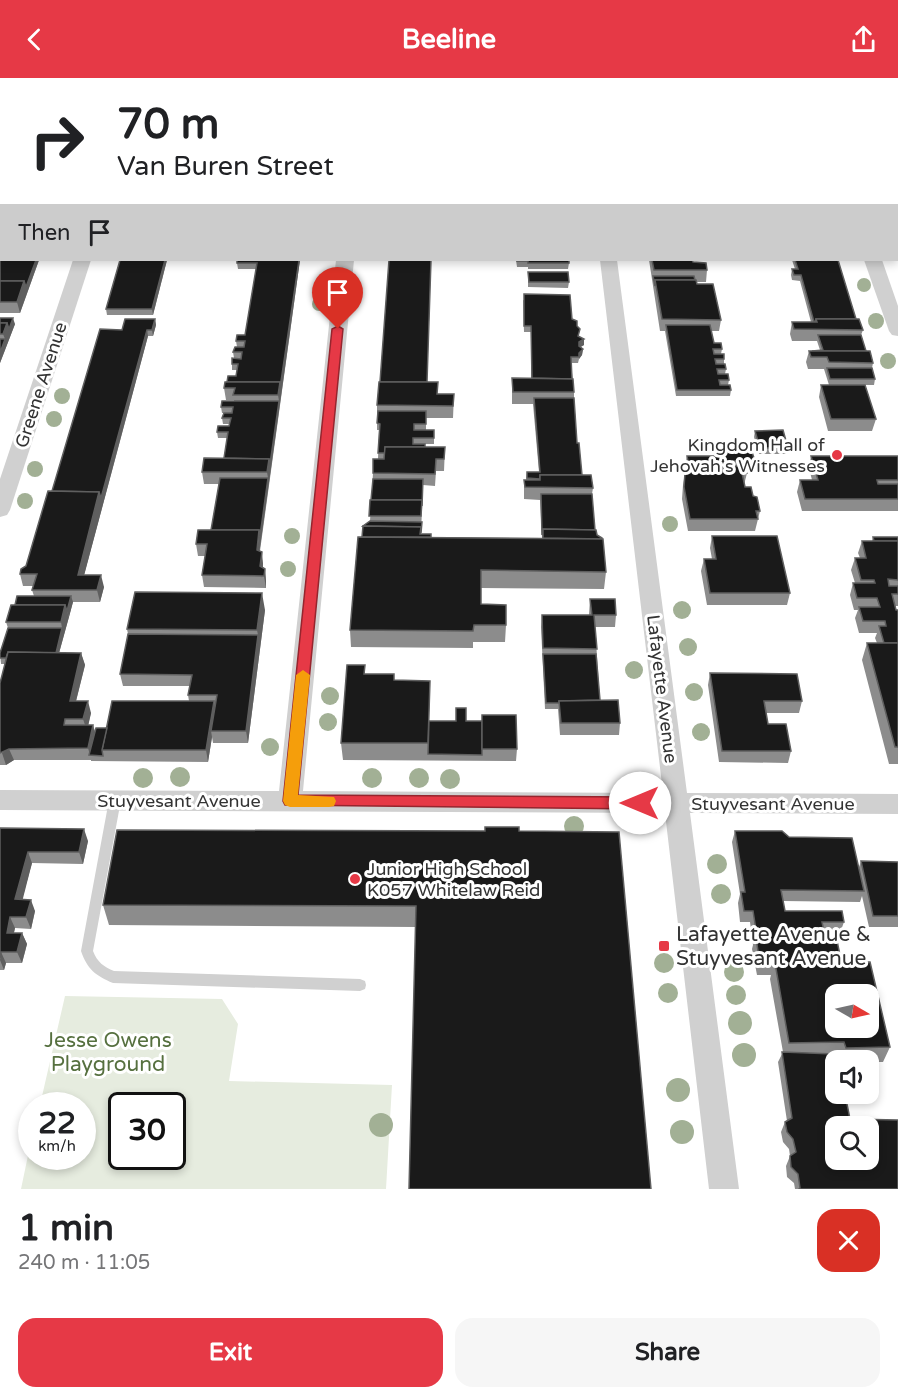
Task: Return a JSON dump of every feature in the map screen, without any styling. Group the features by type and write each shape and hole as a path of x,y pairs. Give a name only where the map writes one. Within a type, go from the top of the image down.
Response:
{"street":[{"name":"Greene Avenue","path":"0,510 82,261"},
{"path":"290,801 345,261"},
{"name":"Lafayette Avenue","path":"609,261 724,1189"},
{"path":"873,261 898,332"},
{"name":"Stuyvesant Avenue","path":"0,800 898,804"}],"lane":[{"path":"115,800 87,951 91,964 99,972 113,977 360,985"}],"green space":[{"name":"Jesse Owens Playground","path":"65,996 222,999 238,1024 229,1081 392,1085 386,1189 21,1189 25,1170 96,1170 96,1092 43,1092"}],"building":[{"path":"0,261 36,261 26,287 24,281 0,281"},
{"path":"120,261 165,261 152,309 106,309"},
{"path":"237,261 299,261 280,388 280,382 227,382 228,376 236,376 238,364 232,364 232,358 241,359 242,352 233,352 235,347 244,347 245,341 236,341 237,335 245,335 257,263 237,263"},
{"path":"389,261 431,261 427,382 380,382"},
{"path":"528,261 569,261 569,263 528,263"},
{"path":"652,261 706,263 707,270 654,270"},
{"path":"795,261 838,261 856,319 816,319 814,322 801,275 794,275 792,269 798,269"},
{"path":"528,272 568,272 569,282 529,282"},
{"path":"653,276 694,276 695,280 655,280 655,286"},
{"path":"655,280 696,280 697,284 713,284 721,320 662,319"},
{"path":"0,281 24,281 17,302 0,302"},
{"path":"524,294 570,295 572,319 577,321 580,329 578,336 584,339 579,342 579,346 583,349 579,357 571,357 572,379 532,378 531,326 524,326"},
{"path":"0,318 13,318 9,329 7,323 0,323"},
{"path":"125,319 155,319 152,330 147,330 101,498 99,492 52,491 100,329 122,330"},
{"path":"816,319 859,319 863,330 794,329 792,322 817,322"},
{"path":"0,323 7,323 3,334 0,334"},
{"path":"666,325 710,325 714,343 721,343 722,349 713,349 714,354 724,354 724,359 715,359 716,364 725,364 726,369 717,369 718,374 728,374 729,380 719,380 720,385 730,385 731,390 677,390"},
{"path":"818,335 861,335 866,351 812,351 823,350"},
{"path":"0,339 5,339 0,353"},
{"path":"809,351 870,351 873,363 829,362 827,357 811,357"},
{"path":"827,368 872,368 875,379 830,379"},
{"path":"512,378 573,379 574,392 513,392"},
{"path":"225,382 280,382 278,395 233,395 235,388 224,388"},
{"path":"379,382 438,382 437,394 454,394 453,406 377,405"},
{"path":"821,385 865,385 876,419 831,419"},
{"path":"534,398 574,398 582,475 540,475 540,479 527,478 527,472 540,472"},
{"path":"222,401 279,401 270,464 269,459 224,458 228,432 217,432 218,426 229,426 231,418 222,418 224,413 232,413 233,407 221,407"},
{"path":"378,411 426,411 426,424 414,424 414,430 434,430 434,438 413,438 413,444 425,444 425,447 385,447 385,453 378,453 380,424 377,423"},
{"path":"783,430 788,448 760,448 755,431"},
{"path":"385,447 445,447 444,459 436,459 435,474 373,473 373,459 384,459"},
{"path":"723,449 751,449 755,461 726,461"},
{"path":"687,456 725,456 727,466 745,466 747,473 742,473 745,487 751,487 753,496 757,497 760,511 756,511 758,519 690,519 684,487 685,473 690,473"},
{"path":"811,456 898,456 898,480 877,480 878,484 898,484 898,499 805,499 800,480 818,480"},
{"path":"204,458 269,459 267,472 202,472"},
{"path":"540,475 591,475 593,488 525,487 524,480 540,480"},
{"path":"220,478 268,478 260,536 259,530 211,530"},
{"path":"373,479 423,479 422,506 422,500 371,500"},
{"path":"48,491 99,492 78,575 101,575 97,590 32,590 37,574 20,574 21,569 26,566"},
{"path":"541,494 592,494 595,530 543,529 542,535"},
{"path":"370,500 422,500 421,516 369,516"},
{"path":"370,521 422,522 421,533 421,527 363,526"},
{"path":"363,526 421,527 420,534 431,534 431,537 362,537"},
{"path":"543,529 596,530 597,535 602,539 543,538"},
{"path":"198,530 259,530 257,550 262,552 260,566 265,569 264,576 202,575 207,544 196,544"},
{"path":"712,536 777,536 790,593 710,593 704,559 716,559"},
{"path":"358,537 603,539 606,572 481,570 481,604 506,605 506,625 474,625 473,631 350,630"},
{"path":"873,537 898,537 898,541 874,541"},
{"path":"862,541 898,541 898,580 888,579 889,586 898,586 898,594 892,594 896,610 898,610 898,643 884,643 879,626 886,626 885,621 863,621 859,607 880,607 877,598 857,598 853,583 875,583 874,580 861,580 855,558 866,558"},
{"path":"135,592 262,593 257,630 127,629"},
{"path":"17,596 71,596 67,611 65,605 15,605"},
{"path":"590,599 615,599 616,615 594,615 597,649 543,648 542,615 592,615"},
{"path":"11,605 65,605 61,622 6,622"},
{"path":"8,628 62,628 56,653 8,652 6,658 0,658"},
{"path":"128,634 258,635 246,731 211,731 217,695 188,695 192,675 120,674"},
{"path":"867,643 898,643 898,747 895,747"},
{"path":"8,652 81,653 70,701 88,701 83,719 65,719 64,725 93,725 88,748 9,749 0,753 0,683"},
{"path":"543,654 596,654 600,700 546,703"},
{"path":"347,665 365,665 364,674 394,674 394,680 430,681 428,743 341,743"},
{"path":"710,673 797,674 802,701 764,701 768,724 786,724 791,751 722,751"},
{"path":"618,700 620,723 561,723 559,701"},
{"path":"112,701 214,701 206,750 102,750"},
{"path":"456,708 466,708 466,721 482,721 482,755 428,754 429,721 456,721"},
{"path":"482,715 516,715 517,749 482,749"},
{"path":"96,728 107,728 102,750 103,756 89,755"},
{"path":"485,827 519,827 519,831 619,832 651,1189 409,1189 416,906 103,905 117,830 485,831"},
{"path":"0,828 84,829 79,852 28,852 15,899 31,900 26,917 10,917 7,933 22,933 17,952 1,952 0,958"},
{"path":"735,831 782,831 789,837 852,838 864,891 781,890 785,911 842,911 844,922 822,922 825,936 836,936 840,955 825,955 827,963 760,964 756,938 761,938 761,935 757,936 753,911 744,911 741,892 745,892"},
{"path":"861,861 898,862 898,916 873,916"},
{"path":"870,962 875,984 825,984 825,1038 879,1038 879,1000 890,1047 846,1048 844,1042 789,1043 775,963"},
{"path":"782,1052 825,1054 825,1104 847,1104 849,1116 825,1116 825,1170 879,1170 879,1120 898,1120 898,1189 799,1189 798,1174 791,1167 790,1156 796,1152 785,1122 792,1118"}],"slow traffic":[{"path":"303,675 290,801 329,801"}],"place":[{"name":"Kingdom Hall of Jehovah's Witnesses","path":"837,455"},
{"name":"Junior High School K057 Whitelaw Reid","path":"355,879"},
{"name":"Lafayette Avenue & Stuyvesant Avenue","path":"664,946"}],"route":[{"path":"338,329 290,801 640,803"}]}
